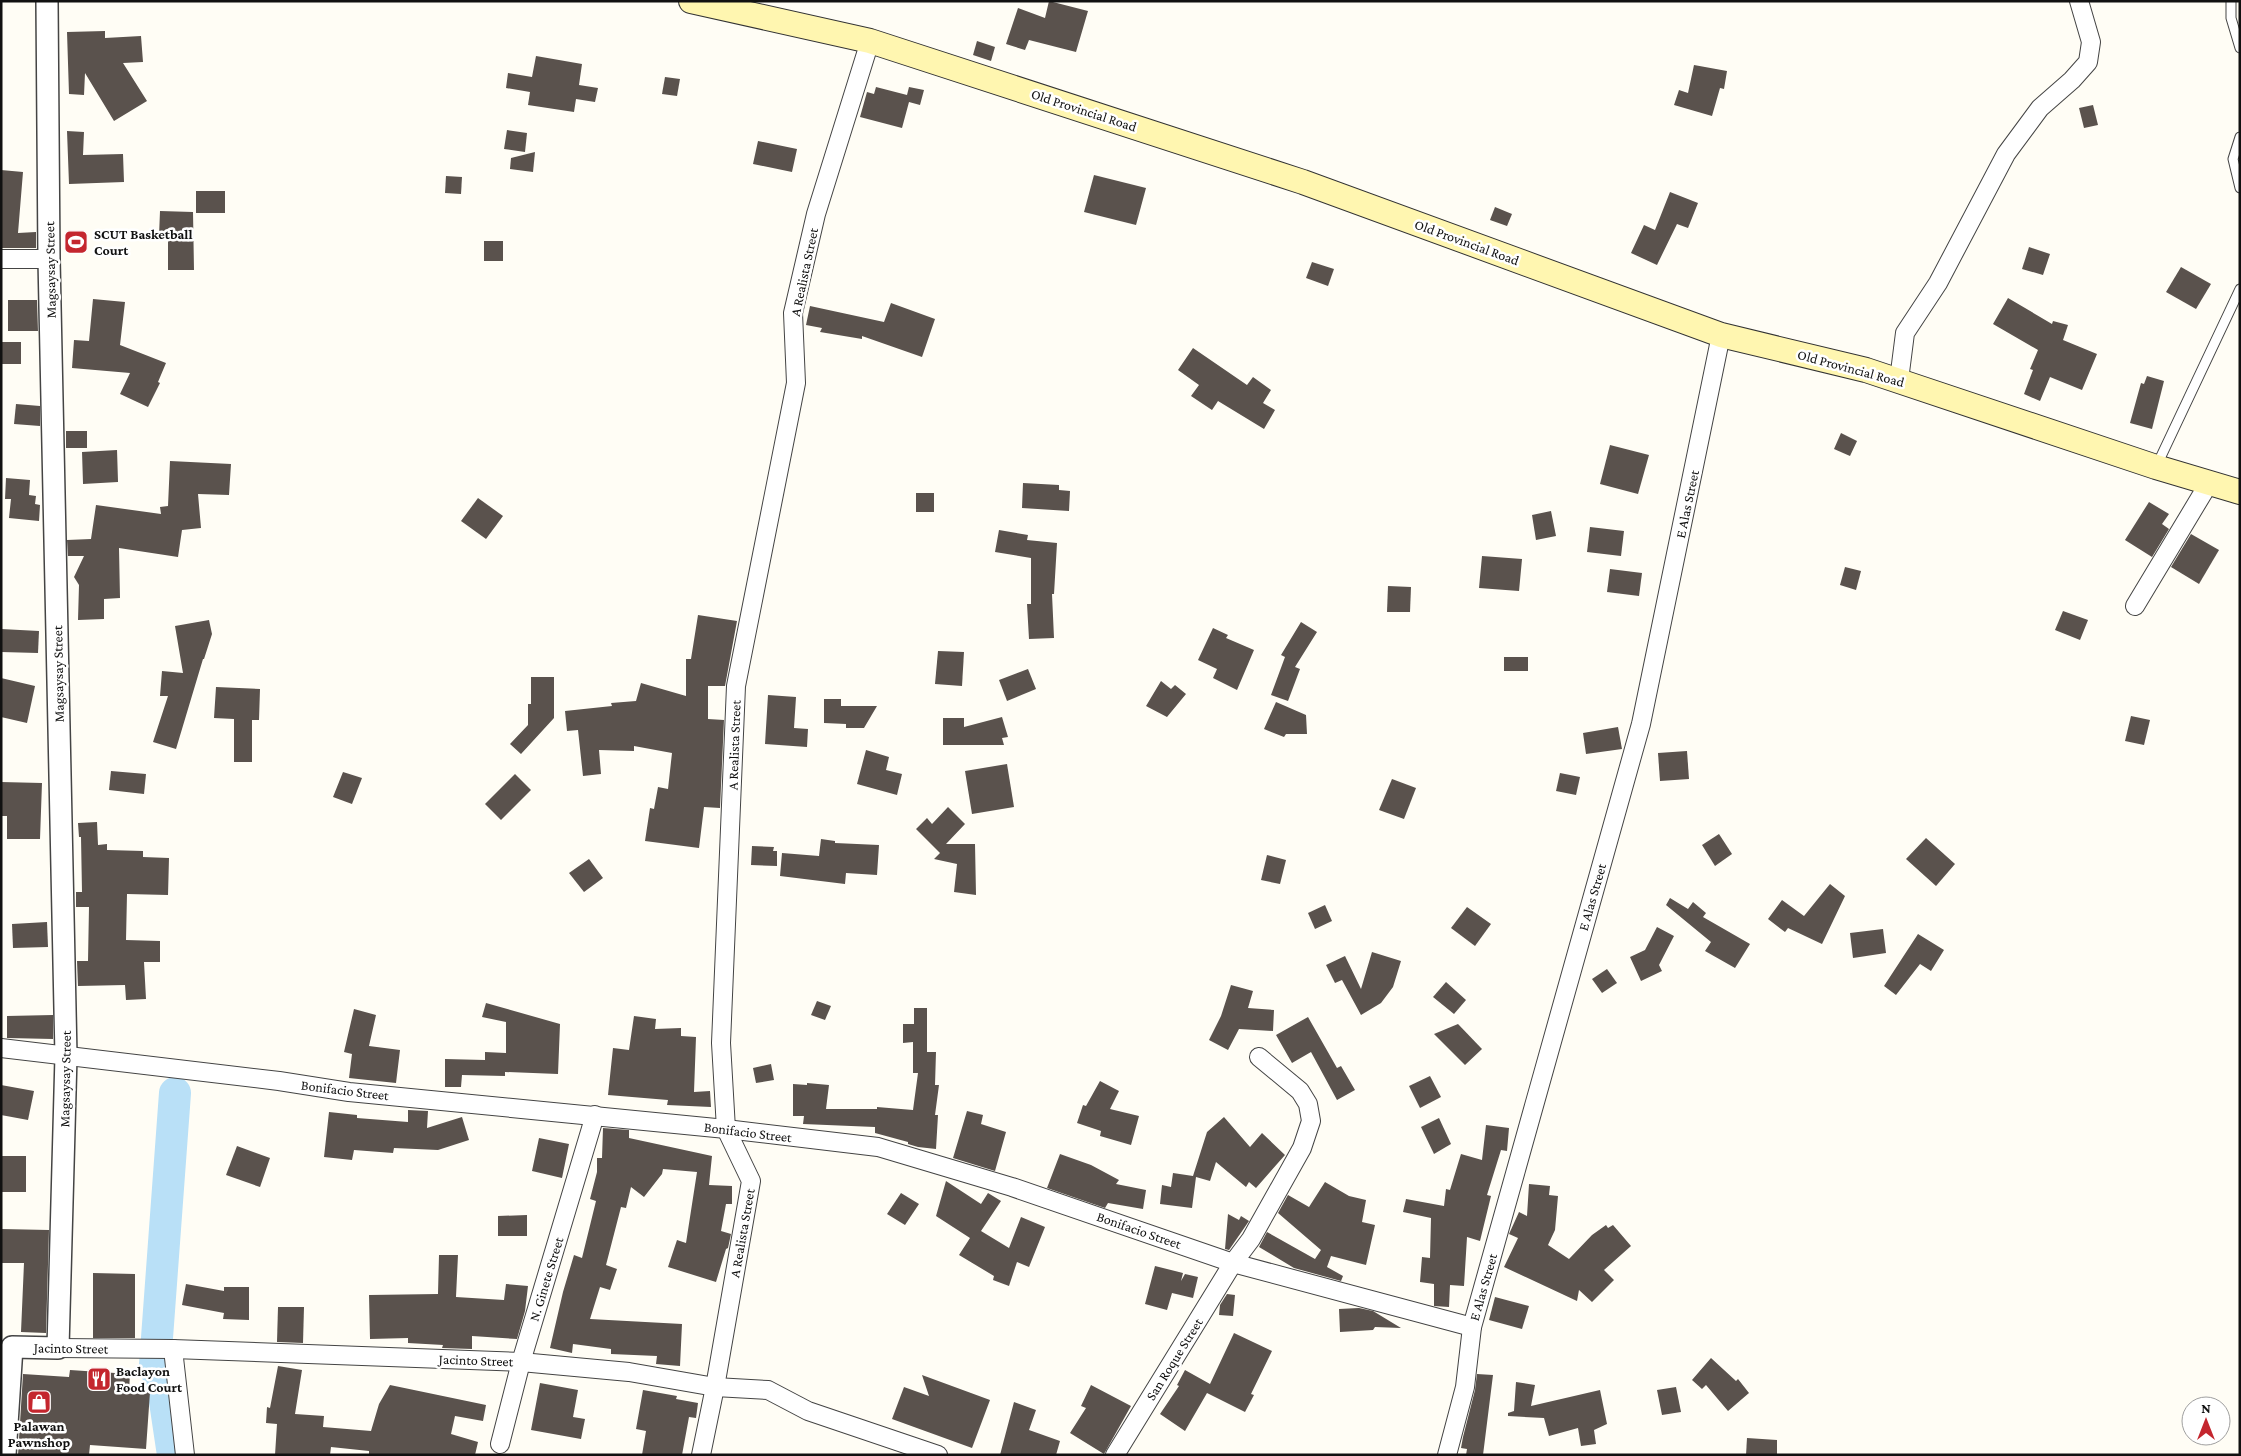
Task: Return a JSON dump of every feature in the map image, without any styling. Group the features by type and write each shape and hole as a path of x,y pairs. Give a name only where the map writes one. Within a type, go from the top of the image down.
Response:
{"main road":[{"name":"Old Provincial Road","path":"691,1 870,41 1303,182 1721,335 1866,370 2156,467 2240,492"}],"street":[{"name":"Magsaysay Street","path":"47,1 50,259 66,1056 58,1348"},
{"path":"1899,380 1905,333 1938,283 2006,154 2040,108 2072,80 2088,62 2091,42 2079,1"},
{"name":"A Realista Street","path":"701,1455 715,1387 751,1181 726,1129 720,1043 736,686 796,383 793,313 816,214 870,41"},
{"path":"1,259 50,259"},
{"name":"E Alas Street","path":"1447,1455 1465,1387 1472,1327 1641,724 1721,335"},
{"path":"2135,606 2209,482"},
{"name":"Bonifacio Street","path":"1,1048 279,1081 349,1092 596,1115 878,1147 1012,1187 1233,1262 1472,1327"},
{"name":"San Roque Street","path":"1115,1455 1233,1262 1251,1239 1302,1148 1311,1121 1308,1104 1300,1091 1259,1056"},
{"name":"N. Ginete Street","path":"500,1444 521,1362 596,1115"},
{"path":"5,1455 6,1347"},
{"name":"Jacinto Street","path":"6,1347 168,1348 521,1362 629,1372 715,1387 768,1390 808,1411 938,1455"},
{"path":"168,1348 185,1455"}],"lane":[{"path":"2231,1 2231,18 2240,48"},
{"path":"2240,137 2233,159 2240,188"},
{"path":"2156,467 2240,289"}],"building":[{"path":"1049,1 1088,11 1076,52 1029,40 1025,50 1006,44 1018,8 1045,18"},
{"path":"105,31 105,38 141,36 143,62 123,63 147,101 114,121 85,73 84,95 69,94 67,32"},
{"path":"977,41 995,47 991,61 973,55"},
{"path":"536,56 582,64 579,85 598,88 595,102 576,99 574,112 528,105 530,92 506,88 508,73 532,77"},
{"path":"1694,65 1727,71 1724,89 1720,88 1712,116 1674,105 1679,90 1688,93"},
{"path":"665,77 680,79 677,96 662,94"},
{"path":"876,87 907,95 909,87 924,90 920,105 909,102 902,128 860,117 867,92 874,94"},
{"path":"2093,105 2098,125 2084,128 2079,108"},
{"path":"507,130 527,133 525,152 504,149"},
{"path":"67,131 84,132 83,155 123,154 124,182 69,184"},
{"path":"758,141 797,149 792,172 753,164"},
{"path":"535,152 533,172 510,169 511,158"},
{"path":"1,170 23,172 18,233 36,232 36,248 1,248"},
{"path":"1094,175 1146,188 1136,225 1084,212"},
{"path":"446,176 462,177 461,194 445,193"},
{"path":"196,191 225,191 225,213 196,213"},
{"path":"1670,192 1698,203 1688,228 1677,224 1657,265 1631,253 1644,225 1655,230"},
{"path":"1495,207 1512,214 1507,226 1490,220"},
{"path":"160,211 193,212 194,270 168,270 168,236 159,236"},
{"path":"484,241 503,241 503,261 484,261"},
{"path":"2029,247 2050,254 2043,275 2022,269"},
{"path":"1312,262 1334,269 1328,286 1306,278"},
{"path":"2181,267 2211,284 2196,309 2166,292"},
{"path":"2008,298 2052,324 2053,321 2068,325 2063,340 2097,354 2082,390 2050,377 2040,401 2024,394 2033,370 2030,369 2038,350 1993,324"},
{"path":"93,299 125,302 120,345 166,363 158,382 160,383 148,407 120,394 130,373 72,368 74,340 89,341"},
{"path":"8,300 37,300 38,331 8,331"},
{"path":"891,303 935,319 922,357 862,336 862,339 820,332 822,328 806,325 810,306 884,322"},
{"path":"1,342 21,342 21,364 1,364"},
{"path":"1193,348 1247,385 1253,377 1271,390 1263,403 1275,410 1264,429 1218,401 1212,410 1191,396 1199,385 1178,370"},
{"path":"2147,376 2164,381 2152,429 2130,423 2141,383 2144,384"},
{"path":"16,404 40,406 40,426 14,424"},
{"path":"66,431 87,431 87,448 66,448"},
{"path":"1841,433 1857,441 1850,456 1834,449"},
{"path":"1610,445 1649,455 1638,494 1600,484"},
{"path":"117,450 118,482 83,484 82,452"},
{"path":"170,461 231,464 229,495 198,494 201,528 182,530 178,557 119,548 120,598 104,599 104,619 78,620 79,585 74,577 84,556 68,556 67,540 91,539 96,505 161,514 160,507 168,506"},
{"path":"6,478 30,480 29,495 36,496 35,504 40,505 39,521 9,518 11,499 5,499"},
{"path":"1023,483 1059,485 1059,490 1070,491 1069,511 1022,508"},
{"path":"916,493 934,493 934,512 916,512"},
{"path":"478,498 503,516 486,539 461,521"},
{"path":"2149,502 2169,514 2162,524 2169,529 2152,557 2125,540"},
{"path":"1551,511 1556,536 1536,540 1532,515"},
{"path":"1590,527 1624,531 1621,556 1587,552"},
{"path":"999,530 1028,535 1027,540 1057,543 1054,594 1052,594 1054,638 1029,639 1027,604 1031,604 1031,558 995,552"},
{"path":"2191,534 2219,550 2199,584 2171,567"},
{"path":"1482,556 1522,559 1519,591 1479,588"},
{"path":"1845,567 1861,571 1856,590 1840,585"},
{"path":"1610,569 1642,573 1639,596 1607,592"},
{"path":"1388,586 1411,587 1410,612 1387,612"},
{"path":"2063,611 2088,620 2080,640 2055,630"},
{"path":"698,615 737,621 725,686 708,686 708,719 724,720 720,808 704,807 699,848 645,841 650,808 654,809 658,787 668,789 672,753 634,746 634,751 599,750 601,774 583,776 578,730 567,731 565,711 612,706 611,703 636,701 641,683 686,696 686,659 691,659"},
{"path":"209,620 212,634 176,749 153,742 168,696 160,696 162,671 183,673 175,626"},
{"path":"1301,622 1317,632 1295,667 1300,669 1288,701 1271,695 1285,657 1281,655"},
{"path":"1213,628 1228,635 1226,638 1254,650 1237,690 1213,678 1217,669 1198,660"},
{"path":"1,629 39,631 38,653 1,652"},
{"path":"938,651 964,652 962,686 935,684"},
{"path":"1504,657 1528,657 1528,671 1504,671"},
{"path":"1028,669 1036,689 1007,701 999,680"},
{"path":"531,677 554,677 554,718 521,754 510,744 528,725 528,704 531,704"},
{"path":"1,678 35,686 27,723 1,717"},
{"path":"1161,681 1171,689 1175,685 1186,694 1167,717 1146,706"},
{"path":"216,687 260,689 259,720 252,720 252,762 234,762 234,719 214,718"},
{"path":"768,695 796,697 794,728 808,729 807,747 765,744"},
{"path":"824,699 841,699 841,706 877,706 864,728 846,728 846,724 824,723"},
{"path":"1276,702 1306,715 1307,734 1286,734 1284,737 1264,729"},
{"path":"2131,716 2150,720 2144,745 2125,741"},
{"path":"1002,717 1008,737 1002,738 1004,745 943,745 943,718 964,718 964,727"},
{"path":"1618,727 1622,749 1586,754 1583,733"},
{"path":"866,750 889,757 886,770 902,774 897,795 857,784"},
{"path":"1687,751 1689,779 1660,781 1658,753"},
{"path":"1007,764 1014,807 972,814 965,771"},
{"path":"111,771 146,774 144,794 109,790"},
{"path":"343,772 362,778 352,804 333,797"},
{"path":"1560,773 1580,777 1576,795 1556,791"},
{"path":"515,774 531,790 501,820 485,804"},
{"path":"1392,779 1416,788 1404,819 1379,810"},
{"path":"1,782 42,783 40,839 7,839 7,816 1,816"},
{"path":"948,807 965,824 946,844 975,844 976,895 954,892 957,864 934,859 940,853 916,829 927,818 932,824"},
{"path":"97,822 98,845 107,844 107,850 143,851 143,857 169,858 168,895 127,894 126,940 160,941 160,962 144,962 146,999 126,1000 125,985 78,986 77,961 88,961 89,907 76,907 76,892 82,892 81,837 79,837 78,823"},
{"path":"1719,834 1732,854 1715,866 1702,845"},
{"path":"1926,838 1955,864 1936,886 1906,859"},
{"path":"821,839 835,841 835,843 879,845 877,875 846,873 845,884 780,876 782,853 819,856"},
{"path":"752,846 774,847 773,851 777,851 777,866 751,865"},
{"path":"1267,855 1286,860 1280,884 1261,880"},
{"path":"589,859 603,878 584,892 569,873"},
{"path":"1830,884 1845,896 1822,944 1788,928 1785,932 1768,919 1782,900 1804,916"},
{"path":"1670,898 1688,909 1693,902 1706,913 1703,917 1750,944 1735,968 1705,951 1711,942 1666,905"},
{"path":"1325,905 1332,921 1315,929 1308,913"},
{"path":"1467,907 1491,924 1475,946 1451,928"},
{"path":"47,922 48,947 13,948 12,924"},
{"path":"1657,927 1674,936 1659,965 1662,971 1641,981 1630,957 1645,950"},
{"path":"1883,929 1886,953 1853,958 1850,933"},
{"path":"1918,934 1944,950 1931,971 1920,964 1896,995 1884,986"},
{"path":"1372,952 1401,961 1393,987 1381,1003 1361,1015 1342,980 1335,983 1326,965 1345,956 1361,989"},
{"path":"1607,969 1617,983 1602,993 1592,979"},
{"path":"1446,982 1466,1000 1454,1014 1433,997"},
{"path":"1231,985 1253,991 1248,1008 1274,1010 1273,1031 1239,1029 1228,1050 1209,1040 1221,1016"},
{"path":"817,1001 831,1006 825,1020 811,1015"},
{"path":"486,1003 560,1024 558,1074 505,1072 505,1076 462,1075 461,1087 445,1087 445,1059 485,1060 485,1052 506,1053 506,1022 482,1017"},
{"path":"914,1008 927,1008 927,1052 936,1052 935,1085 939,1085 935,1115 938,1115 936,1149 918,1147 908,1144 908,1142 875,1133 875,1127 803,1124 804,1116 793,1116 793,1084 807,1085 807,1083 829,1085 826,1109 877,1109 877,1107 913,1110 918,1073 913,1073 913,1042 903,1043 903,1024 914,1024"},
{"path":"354,1009 376,1015 369,1046 400,1050 396,1083 349,1078 352,1054 344,1052"},
{"path":"53,1015 53,1039 7,1038 7,1016"},
{"path":"634,1016 656,1019 655,1029 681,1028 681,1036 696,1037 694,1092 710,1091 711,1107 667,1105 668,1100 608,1095 613,1048 629,1050"},
{"path":"1308,1017 1337,1068 1341,1066 1355,1090 1337,1100 1311,1052 1292,1063 1276,1035"},
{"path":"1458,1024 1482,1049 1465,1065 1434,1034"},
{"path":"771,1064 774,1080 756,1083 753,1068"},
{"path":"1430,1076 1441,1097 1420,1108 1409,1086"},
{"path":"1100,1081 1119,1091 1110,1109 1139,1116 1131,1145 1100,1136 1101,1131 1077,1123 1083,1105 1086,1106"},
{"path":"1,1085 34,1091 28,1120 1,1115"},
{"path":"408,1110 428,1111 427,1128 462,1117 469,1140 438,1150 394,1148 393,1153 354,1150 352,1160 324,1157 329,1112 357,1115 357,1118 408,1122"},
{"path":"967,1111 983,1115 981,1124 1006,1132 995,1171 953,1158"},
{"path":"1224,1117 1250,1147 1262,1133 1285,1155 1256,1188 1249,1182 1246,1187 1216,1162 1210,1181 1196,1177 1192,1208 1160,1204 1162,1185 1171,1187 1173,1173 1193,1176 1207,1132"},
{"path":"1439,1118 1451,1144 1434,1154 1421,1127"},
{"path":"1486,1125 1509,1128 1507,1151 1501,1150 1487,1195 1491,1196 1480,1241 1467,1237 1464,1286 1450,1285 1449,1307 1434,1306 1434,1284 1420,1282 1422,1257 1430,1258 1431,1218 1403,1212 1406,1199 1444,1206 1446,1189 1450,1190 1461,1154 1482,1160"},
{"path":"603,1128 629,1130 629,1138 712,1156 709,1185 732,1186 732,1204 726,1204 721,1231 731,1234 716,1282 668,1267 677,1240 686,1243 697,1172 663,1169 662,1174 644,1197 631,1187 626,1208 621,1207 606,1265 617,1269 610,1290 600,1287 590,1319 682,1324 680,1366 656,1364 657,1356 611,1354 611,1349 573,1344 572,1353 550,1348 574,1255 582,1258 596,1201 590,1199 597,1172 597,1158 602,1158"},
{"path":"539,1138 569,1144 562,1178 532,1171"},
{"path":"237,1146 270,1158 260,1187 226,1175"},
{"path":"1060,1154 1091,1165 1119,1180 1116,1184 1146,1190 1143,1209 1108,1203 1105,1208 1047,1188"},
{"path":"1,1156 26,1156 26,1192 1,1192"},
{"path":"946,1181 981,1204 988,1193 1001,1201 981,1231 1009,1248 1021,1217 1045,1227 1029,1267 1017,1262 1009,1286 993,1280 994,1276 959,1255 970,1238 936,1216"},
{"path":"1325,1182 1349,1196 1366,1200 1362,1222 1375,1225 1366,1265 1331,1256 1327,1267 1343,1276 1341,1281 1294,1268 1259,1247 1267,1232 1315,1259 1321,1250 1278,1213 1288,1195 1309,1207"},
{"path":"1529,1184 1550,1186 1549,1195 1558,1196 1555,1230 1548,1245 1569,1259 1592,1235 1606,1225 1608,1228 1613,1225 1631,1246 1604,1270 1614,1280 1592,1302 1579,1290 1577,1301 1504,1267 1518,1238 1509,1234 1519,1212 1527,1216"},
{"path":"901,1193 919,1204 905,1225 887,1214"},
{"path":"1228,1214 1239,1220 1241,1216 1249,1221 1229,1250 1225,1249"},
{"path":"527,1215 527,1236 498,1236 498,1216"},
{"path":"1,1229 49,1230 46,1333 21,1332 24,1263 1,1263"},
{"path":"439,1255 458,1255 456,1297 504,1300 506,1284 528,1286 525,1311 517,1339 472,1336 472,1349 442,1348 443,1345 408,1343 408,1338 370,1339 369,1295 438,1294"},
{"path":"1155,1266 1183,1273 1181,1281 1185,1274 1198,1277 1193,1298 1172,1293 1167,1310 1145,1304"},
{"path":"93,1273 135,1274 135,1338 93,1338"},
{"path":"186,1284 224,1291 224,1287 249,1287 249,1320 223,1319 224,1313 182,1305"},
{"path":"1227,1294 1235,1295 1233,1316 1219,1315 1220,1305"},
{"path":"1495,1297 1529,1306 1522,1329 1489,1320"},
{"path":"278,1307 304,1307 303,1343 277,1342"},
{"path":"1359,1308 1373,1311 1401,1328 1375,1327 1373,1330 1340,1332 1339,1309"},
{"path":"1234,1333 1272,1351 1251,1394 1254,1395 1245,1412 1207,1393 1185,1431 1160,1414 1179,1386 1177,1385 1185,1370 1210,1384"},
{"path":"1711,1358 1736,1381 1738,1379 1749,1393 1728,1411 1706,1385 1702,1389 1692,1380"},
{"path":"278,1366 302,1370 295,1414 324,1416 323,1427 371,1431 379,1404 390,1385 486,1405 483,1421 455,1416 451,1434 478,1442 475,1455 369,1455 369,1451 331,1447 330,1455 275,1455 277,1424 266,1423 267,1407 270,1408"},
{"path":"70,1370 130,1374 129,1391 150,1392 146,1449 90,1445 89,1455 18,1455 23,1374 69,1377"},
{"path":"1477,1374 1493,1375 1483,1455 1466,1455 1467,1449 1461,1448"},
{"path":"922,1375 990,1400 972,1448 892,1419 904,1387 929,1396"},
{"path":"1516,1382 1535,1385 1531,1406 1600,1390 1607,1424 1594,1430 1596,1444 1581,1446 1578,1428 1549,1436 1544,1418 1508,1416 1508,1413 1514,1411"},
{"path":"540,1383 578,1390 573,1417 585,1419 581,1439 531,1430"},
{"path":"1091,1385 1131,1406 1104,1454 1070,1433 1086,1408 1081,1406"},
{"path":"1676,1387 1681,1412 1662,1415 1657,1390"},
{"path":"643,1390 677,1396 676,1399 698,1403 696,1418 689,1417 682,1455 642,1455 646,1431 636,1429"},
{"path":"1014,1402 1036,1410 1029,1430 1060,1441 1056,1455 1000,1455"},
{"path":"1747,1438 1777,1440 1777,1455 1746,1455"}],"waterway":[{"path":"173,1455 164,1395 155,1365 175,1093"}],"place":[{"name":"SCUT Basketball Court","path":"76,242"},
{"name":"Baclayon Food Court","path":"99,1379"},
{"name":"Palawan Pawnshop","path":"39,1402"}]}
